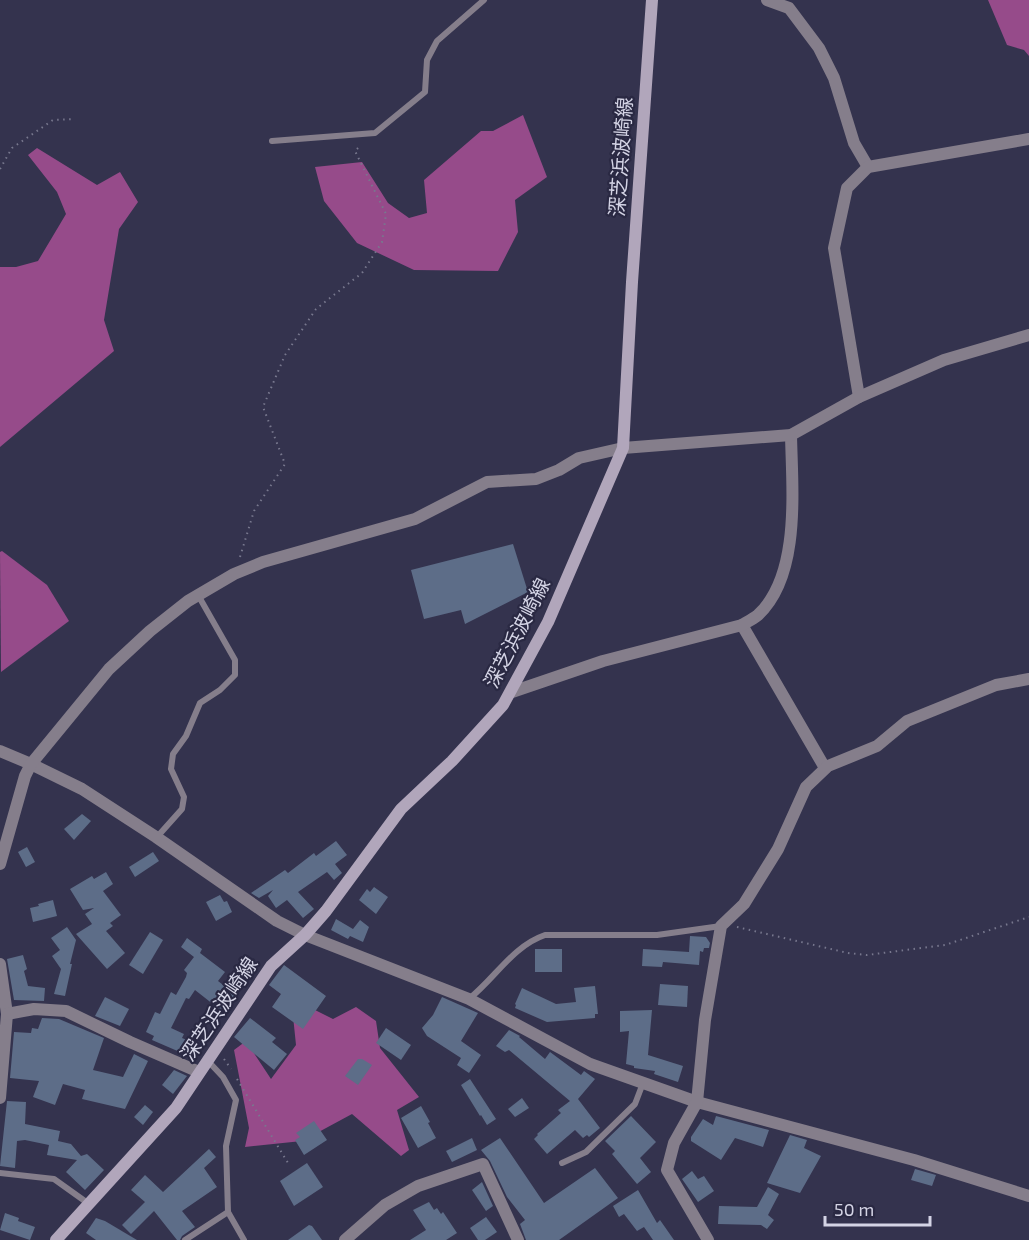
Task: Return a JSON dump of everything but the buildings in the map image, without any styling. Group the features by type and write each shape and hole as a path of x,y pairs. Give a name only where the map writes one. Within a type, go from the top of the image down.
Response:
{"main road":[{"name":"深芝浜波崎線","path":"56,1240 176,1108 271,966 305,935 326,911 402,809 452,761 503,705 548,622 623,448 652,0"}],"street":[{"path":"767,0 789,8 819,48 834,78 854,142 868,167"},
{"path":"859,397 834,248 847,188 868,167 1029,139"},
{"path":"0,864 25,776 31,764 109,669 150,631 198,595 234,574 262,562 415,519 487,482 536,479 559,470 579,458 623,448 791,435 859,397 944,360 1029,335"},
{"path":"512,692 603,661 742,625 757,615 770,600 787,558 791,533 791,435"},
{"path":"742,625 825,768"},
{"path":"708,1240 667,1170 674,1143 697,1102 705,1020 722,925 744,904 778,849 806,787 825,768 877,746 907,721 996,685 1029,679"},
{"path":"0,751 82,789 277,921 305,935 469,999 590,1064 697,1102 914,1160 1029,1196"},
{"path":"0,964 7,1014 3,1038 0,1098"},
{"path":"7,1014 34,1009 66,1011 199,1072"},
{"path":"345,1240 385,1205 418,1186 483,1164 518,1240"}],"lane":[{"path":"272,141 375,133 425,92 427,60 437,41 484,0"},
{"path":"156,837 182,809 184,797 171,769 173,754 186,736 200,703 220,690 235,675 235,660 198,595"},
{"path":"469,999 508,960 536,938 545,935 657,935 722,925"},
{"path":"207,1060 223,1077 236,1100 226,1146 228,1212 244,1240"},
{"path":"562,1163 586,1152 635,1104 643,1083"},
{"path":"0,1173 54,1179 89,1205"},
{"path":"185,1240 228,1212"}],"path":[{"path":"0,169 12,148 52,120 75,119"},
{"path":"234,574 254,511 285,464 263,407 285,355 316,309 362,273 382,242 386,214 355,151 375,133"},
{"path":"722,925 848,953 867,955 945,945 1029,917"},
{"path":"222,1056 288,1163"}],"shaded area":[{"path":"988,0 1029,0 1029,56 1024,50 1007,45"},
{"path":"523,115 547,177 515,200 518,232 498,271 414,270 357,243 324,201 315,167 362,162 388,203 409,218 427,213 424,180 481,131 493,131"},
{"path":"37,148 97,185 120,172 138,202 119,229 104,320 114,351 0,447 0,267 16,267 38,261 66,214 57,192 28,155"},
{"path":"2,551 47,585 69,621 1,672 0,552"},
{"path":"307,1006 333,1019 356,1007 376,1021 380,1048 419,1097 397,1110 409,1150 401,1156 352,1114 302,1141 245,1147 249,1128 234,1050 246,1041 271,1079 296,1045 293,1016"}]}
